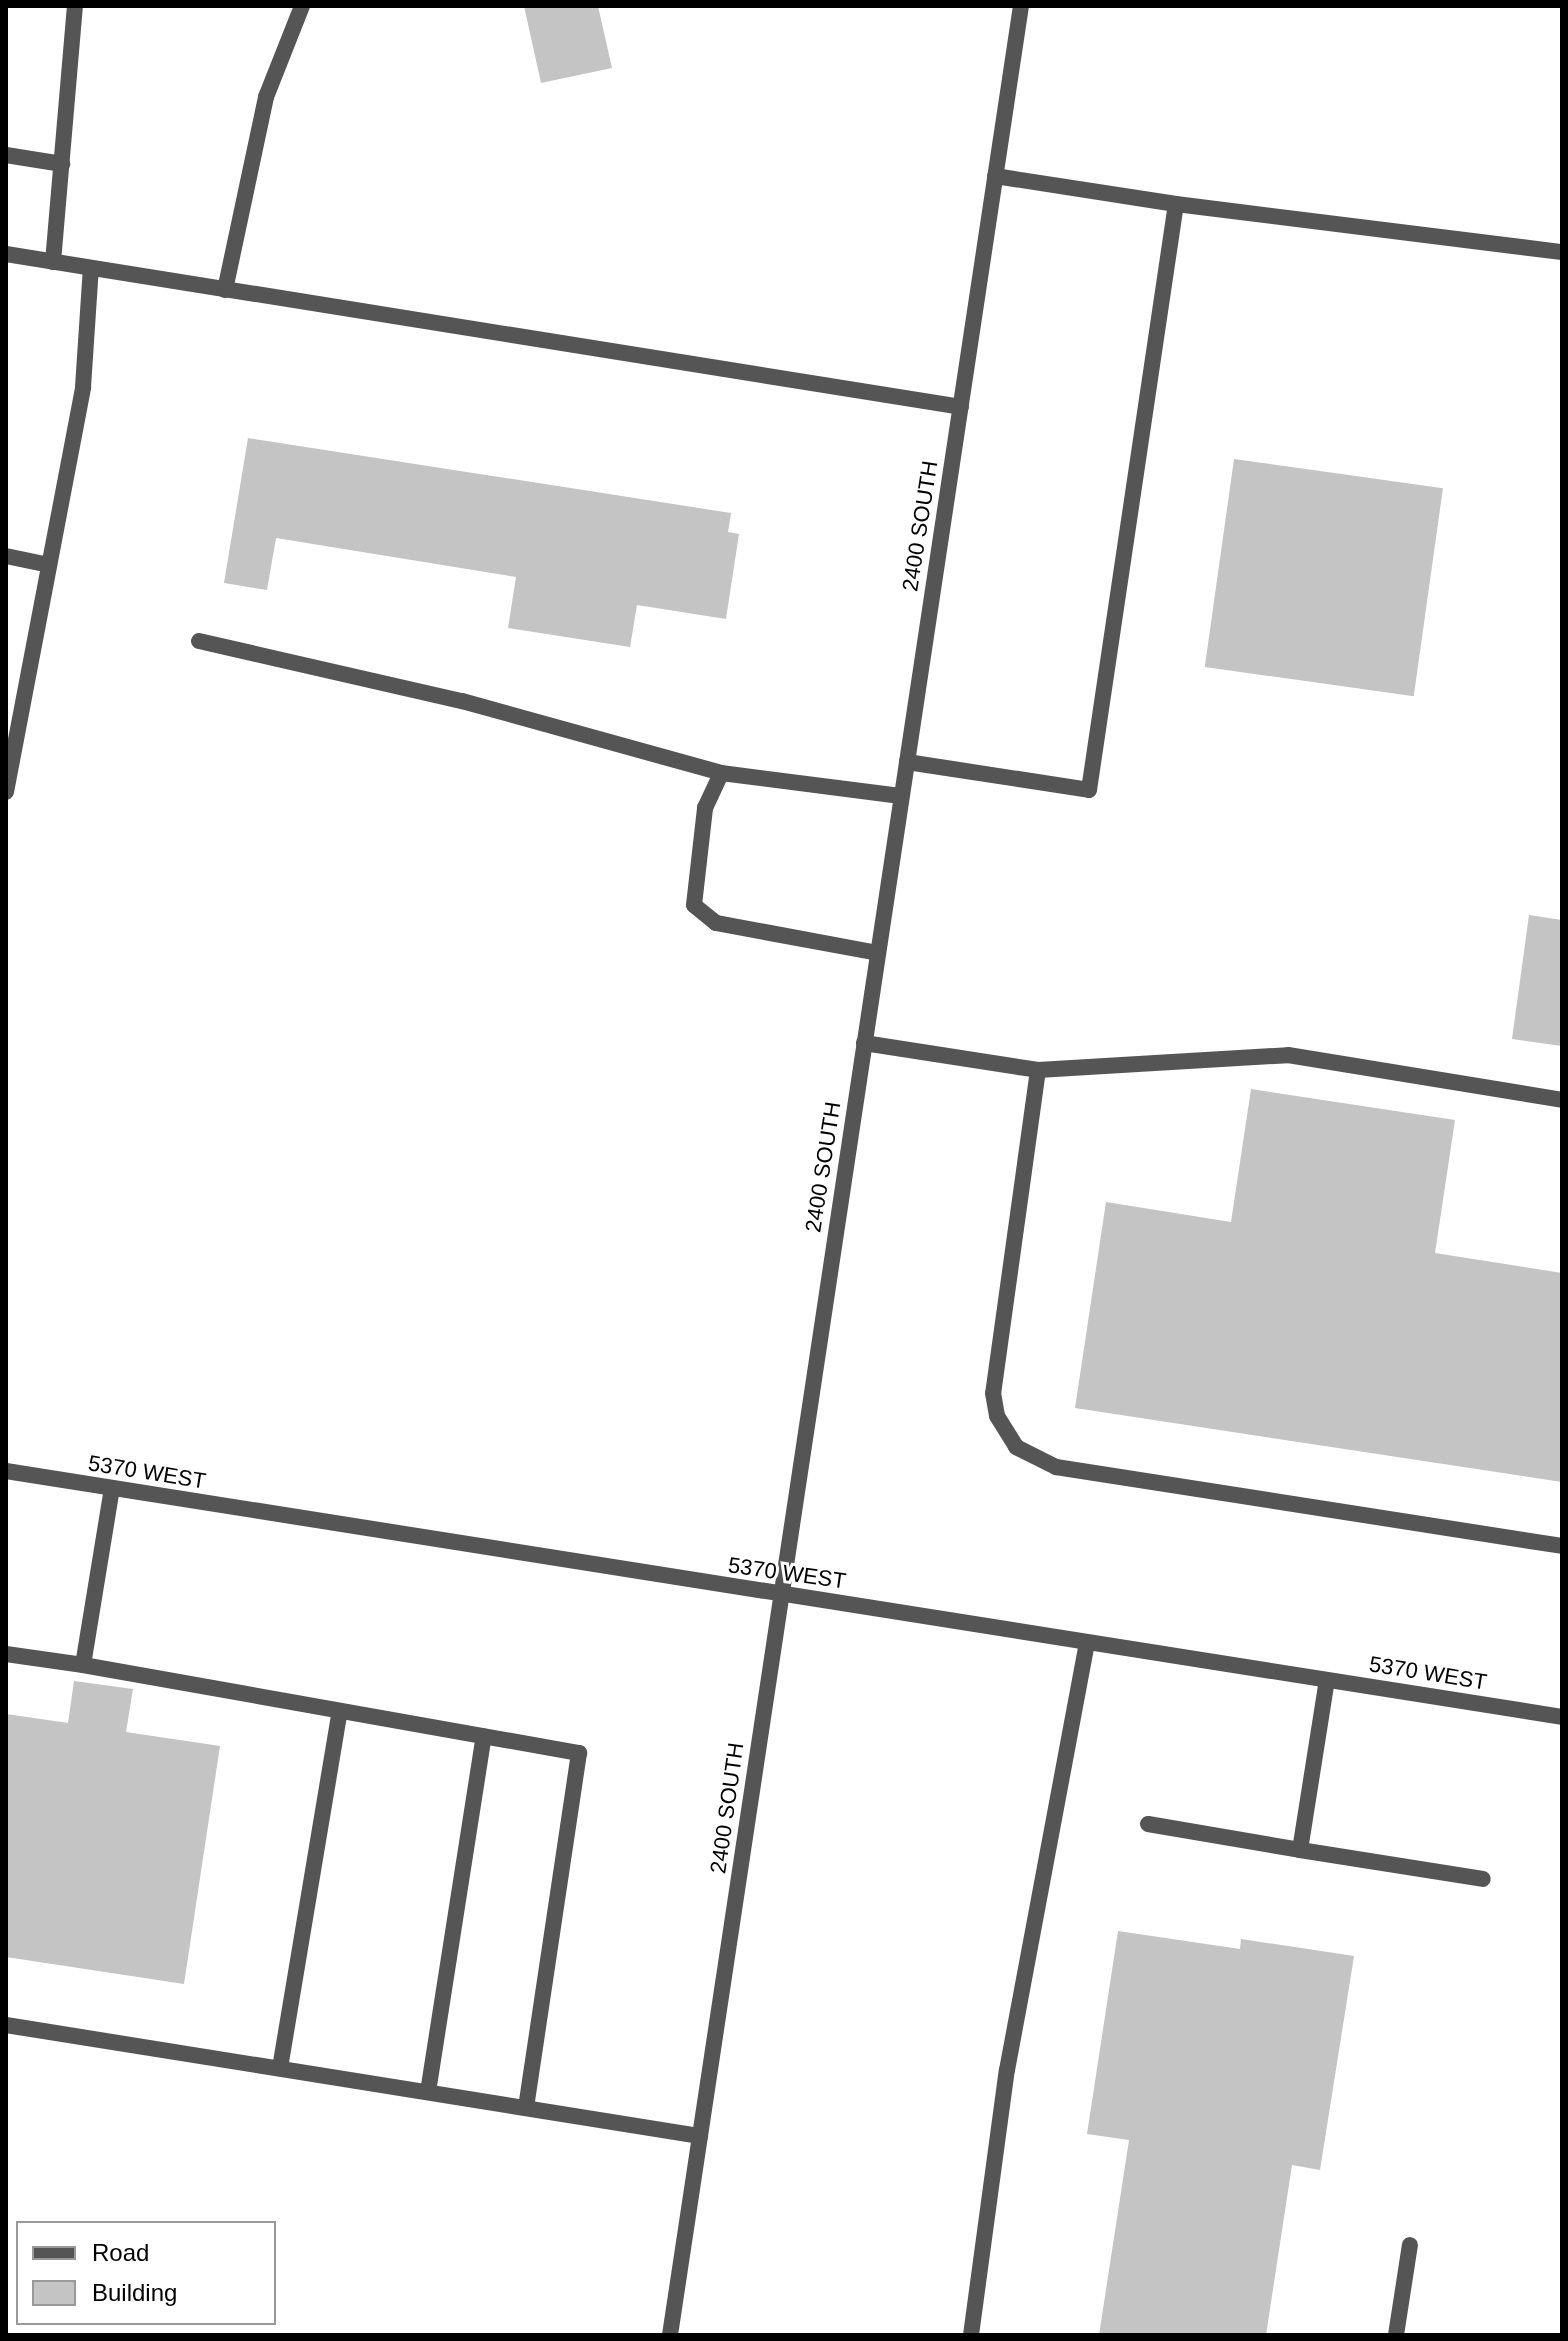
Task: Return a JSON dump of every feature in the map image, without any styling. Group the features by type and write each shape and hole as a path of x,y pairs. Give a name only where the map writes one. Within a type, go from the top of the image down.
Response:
{"street":[{"path":"53,262 75,6"},
{"path":"225,290 266,97 302,6"},
{"name":"2400 SOUTH","path":"670,2335 1021,6"},
{"path":"6,155 62,164"},
{"path":"995,176 1176,204 1562,252"},
{"path":"907,762 1089,790 1176,204"},
{"path":"6,254 961,407"},
{"path":"6,792 83,387 91,268"},
{"path":"6,556 49,565"},
{"path":"199,641 462,701 721,773 901,796"},
{"path":"721,773 705,808 694,905 716,923 878,953"},
{"path":"864,1043 1038,1070 1288,1055 1562,1100"},
{"path":"1038,1070 993,1393 997,1416 1016,1447 1056,1467 1562,1546"},
{"name":"5370 WEST","path":"6,1471 1562,1717"},
{"path":"83,1665 112,1488"},
{"path":"971,2335 1007,2070 1087,1642"},
{"path":"6,1654 579,1753 526,2108"},
{"path":"1300,1850 1327,1680"},
{"path":"280,2068 340,1711"},
{"path":"428,2092 484,1736"},
{"path":"1148,1824 1483,1879"},
{"path":"6,2025 700,2136"},
{"path":"1396,2335 1410,2245"}],"building":[{"path":"524,6 598,6 612,68 541,83"},
{"path":"248,438 731,513 728,532 739,534 726,619 637,605 630,647 508,628 516,577 276,538 267,590 224,583"},
{"path":"1234,459 1443,488 1414,696 1205,667"},
{"path":"1529,915 1562,920 1562,1046 1512,1039"},
{"path":"1251,1089 1455,1120 1435,1253 1562,1273 1562,1482 1075,1408 1106,1202 1231,1222"},
{"path":"74,1681 133,1689 126,1732 220,1746 184,1984 6,1957 6,1714 68,1723"},
{"path":"1118,1931 1240,1949 1241,1939 1354,1956 1320,2170 1292,2165 1266,2335 1099,2335 1129,2140 1087,2134"}]}
